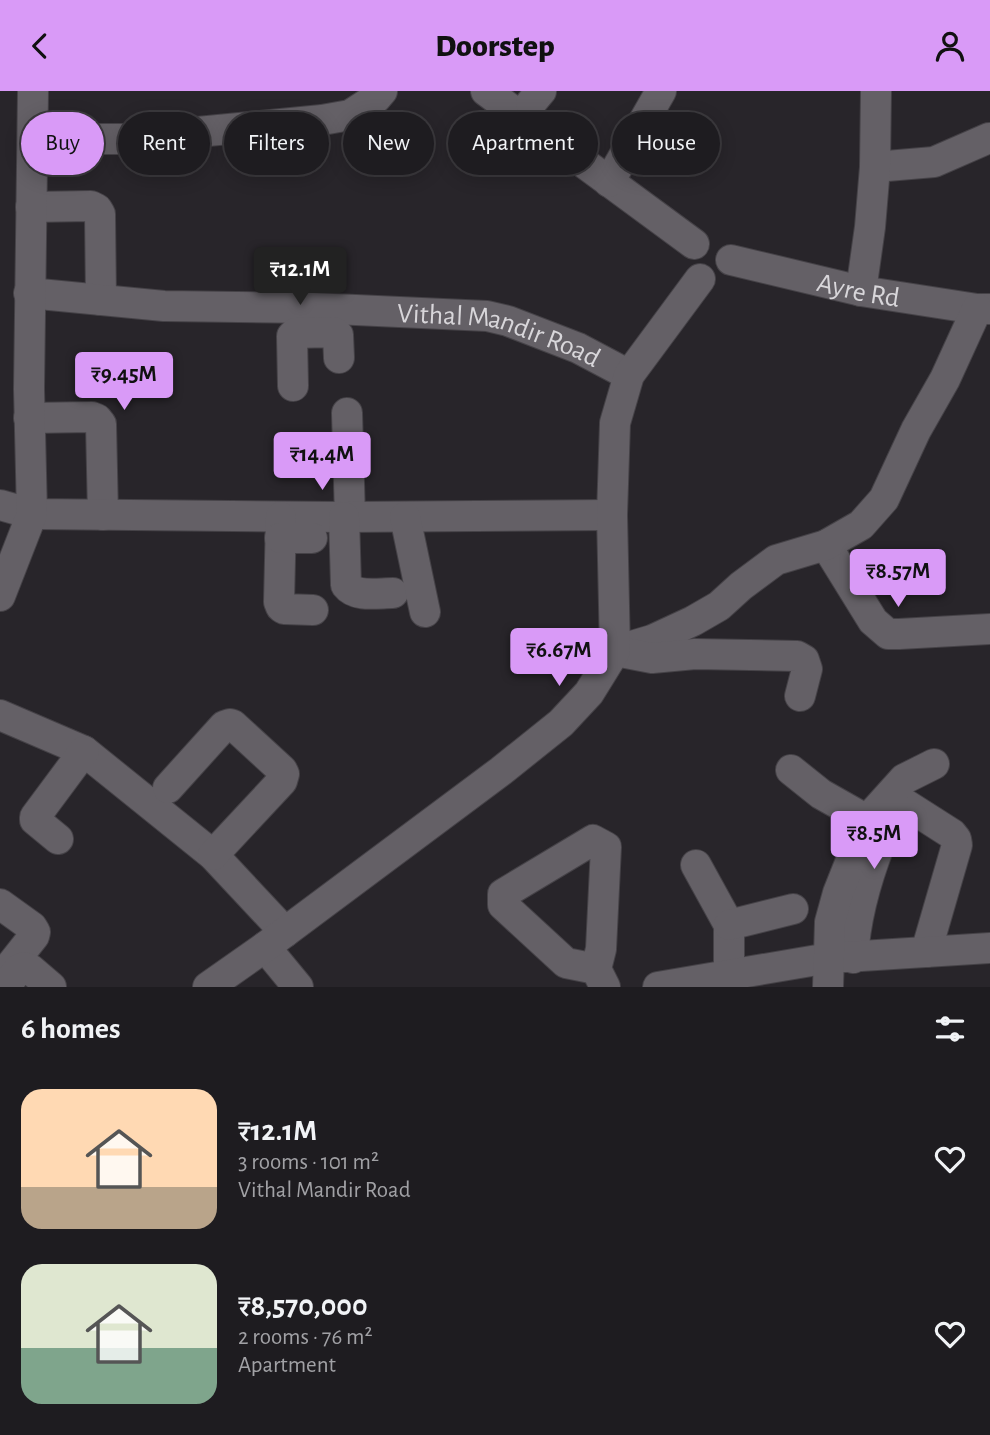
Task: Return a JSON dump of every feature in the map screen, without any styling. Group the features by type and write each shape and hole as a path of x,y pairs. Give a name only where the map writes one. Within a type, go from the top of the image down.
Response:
{"street":[{"path":"33,91 33,112"},
{"path":"104,139 322,120 350,115 382,91"},
{"path":"486,91 694,244"},
{"path":"609,182 661,91"},
{"path":"861,291 875,167 876,91"},
{"path":"875,167 934,162 989,138"},
{"path":"1,592 32,515 29,293 32,175"},
{"path":"32,207 91,206 97,209 100,214 101,300"},
{"path":"707,238 721,242 730,253 731,260 721,278 707,281 694,275 688,263 688,256 694,244 707,238"},
{"name":"Ayre Rd","path":"731,260 861,291 983,309"},
{"path":"208,987 501,771 561,723 589,693 615,651 612,515 615,423 629,376 700,279"},
{"name":"Vithal Mandir Road","path":"29,293 312,320 488,316 578,348 629,376"},
{"path":"615,651 652,640 693,621 719,606 776,559 827,545 861,525 884,499 916,431 983,309"},
{"path":"293,386 292,336 312,320 336,333 339,358"},
{"path":"347,413 346,585 356,593 393,593"},
{"path":"29,418 92,417 101,424 103,515"},
{"path":"0,505 32,515 103,515 281,527 347,517 612,515"},
{"path":"405,517 425,612"},
{"path":"281,527 312,538"},
{"path":"281,527 279,603 284,609 313,610"},
{"path":"827,545 873,621 888,633 990,629"},
{"path":"615,651 652,657 695,654 797,656 804,660 807,670 800,696"},
{"path":"0,715 84,751 213,855 275,940 298,987"},
{"path":"168,788 224,726 230,724 282,769 282,781 213,855"},
{"path":"58,839 35,820 35,817 84,751"},
{"path":"836,968 830,922 832,912 867,820 904,779 934,764"},
{"path":"791,770 821,794 867,820"},
{"path":"836,968 857,923 872,867 890,816 900,805 905,804 952,834 957,845 926,952"},
{"path":"696,865 729,925 729,975"},
{"path":"0,904 35,932 0,979"},
{"path":"729,925 793,909"},
{"path":"658,987 729,975 836,968 926,952 990,948"},
{"path":"5,987 24,967 51,987"}]}
